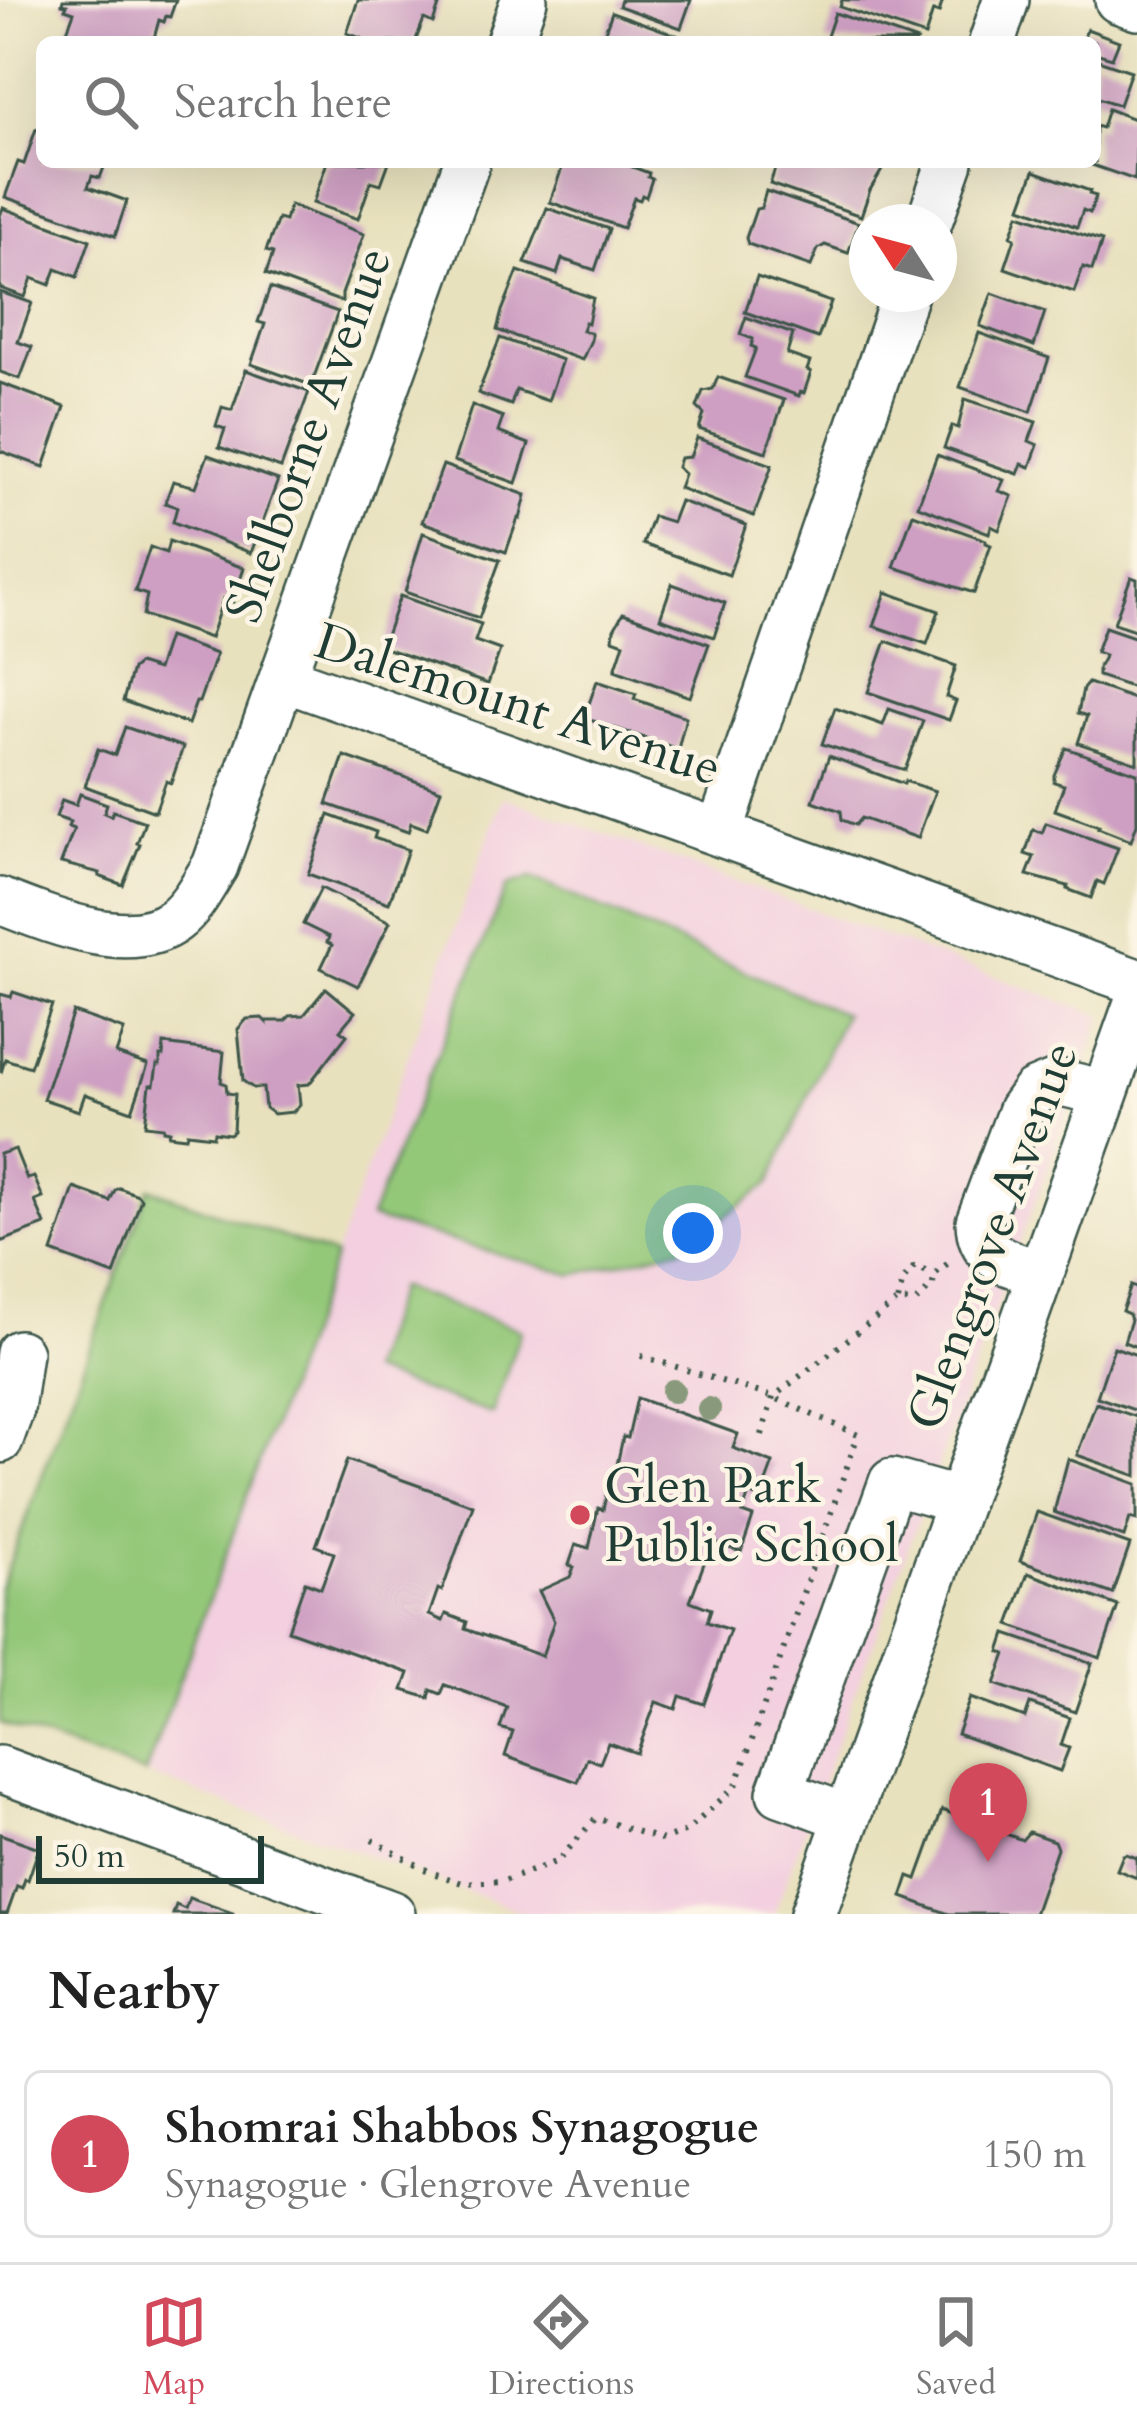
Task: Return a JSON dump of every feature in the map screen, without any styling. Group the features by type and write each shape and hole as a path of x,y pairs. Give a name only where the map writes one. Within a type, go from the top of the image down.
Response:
{"street":[{"path":"511,36 524,0"},
{"path":"994,36 1006,0"},
{"path":"1118,0 1137,7"},
{"name":"Shelborne Avenue","path":"283,678 464,168"},
{"path":"935,204 948,168"},
{"path":"719,831 898,312"},
{"name":"Dalemount Avenue","path":"0,901 91,932 134,935 171,924 191,905 215,866 283,678 1137,982"},
{"name":"Glengrove Avenue","path":"813,1914 1137,1003"},
{"path":"1040,1274 991,1254 980,1240 980,1222 1021,1110 1034,1092 1058,1082 1104,1093"},
{"path":"0,1440 11,1409 20,1353"},
{"path":"848,1817 780,1793 892,1483 960,1501"},
{"path":"0,1769 327,1904 392,1914"}],"path":[{"path":"898,1301 916,1302 933,1285 934,1274 980,1240"},
{"path":"761,1435 773,1397 898,1301 903,1280 914,1267 934,1274"},
{"path":"372,1840 430,1873 462,1882 504,1881 559,1861 596,1818 662,1840 687,1832 736,1786 858,1435 773,1397 635,1354"}],"shaded area":[{"name":"Glen Park Public School","path":"503,797 1103,1016 774,1914 528,1914 145,1774"}],"green space":[{"path":"531,878 844,1014 769,1184 684,1247 573,1275 370,1218 507,886"},
{"path":"149,1188 335,1256 145,1774 0,1723 0,1589"},
{"path":"398,1287 521,1330 492,1414 369,1372"}],"building":[{"path":"63,0 176,0 170,17 159,20 155,36 65,36 74,12"},
{"path":"358,0 441,0 433,23 424,19 417,36 347,33"},
{"path":"621,0 691,0 681,28 619,6"},
{"path":"842,0 943,0 939,13 933,11 925,36 840,7"},
{"path":"612,12 679,36 603,36"},
{"path":"835,13 902,36 827,36"},
{"path":"1087,29 1119,41 1112,58 1101,55 1101,36 1084,36"},
{"path":"1101,61 1131,71 1119,105 1101,99"},
{"path":"1108,109 1137,120 1135,180 1100,168"},
{"path":"36,129 36,168 104,168 100,178 92,176 88,187 127,201 115,236 5,197 18,162 24,164"},
{"path":"325,168 387,168 381,184 371,181 358,219 313,203"},
{"path":"562,168 635,168 652,179 646,197 634,198 623,228 550,202"},
{"path":"775,168 881,168 865,204 849,204 849,212 770,184"},
{"path":"1034,171 1096,196 1090,213 1083,210 1077,227 1021,207"},
{"path":"766,191 849,220 848,253 825,245 818,249 811,266 748,244 756,209 761,208"},
{"path":"290,205 364,234 342,302 266,274 273,253 266,251 278,219 285,221"},
{"path":"3,208 90,240 77,277 56,269 50,285 32,278 25,297 0,288"},
{"path":"547,208 609,229 595,270 562,259 557,274 525,263"},
{"path":"1019,214 1102,241 1092,270 1083,267 1074,292 1005,268"},
{"path":"518,271 593,298 582,330 591,333 591,340 582,360 497,330"},
{"path":"757,277 831,302 818,338 745,312"},
{"path":"270,288 338,312 311,385 251,364 265,324 258,322"},
{"path":"0,292 32,303 18,342 32,347 20,379 0,372"},
{"path":"992,293 1045,312 1034,346 980,326"},
{"path":"746,317 793,334 787,354 810,362 804,393 799,396 745,377 756,348 751,346 753,339 740,334"},
{"path":"979,333 1049,358 1031,412 960,387"},
{"path":"500,338 562,360 548,401 516,390 511,405 478,393"},
{"path":"246,370 309,392 281,468 219,447 225,429 216,426 222,407 232,410"},
{"path":"718,377 784,400 766,452 699,429 704,414 697,407 703,391 713,389"},
{"path":"0,383 65,407 44,467 0,451"},
{"path":"965,399 1036,422 1029,441 1038,445 1030,467 1022,464 1018,474 944,448 952,426 958,428"},
{"path":"472,405 503,417 498,432 529,444 516,483 454,461"},
{"path":"697,438 772,465 754,516 679,488 684,474 677,467 680,458 690,457"},
{"path":"208,455 278,480 251,553 173,522 177,507 165,503 173,481 196,487"},
{"path":"937,455 1004,480 999,491 1012,496 999,530 991,526 989,533 918,506"},
{"path":"443,465 526,495 506,552 422,522"},
{"path":"680,501 746,525 729,575 643,544 653,516 672,522"},
{"path":"913,514 991,545 974,593 894,567"},
{"path":"423,533 500,560 479,618 405,592"},
{"path":"169,541 244,568 233,602 223,599 210,638 143,615 147,595 135,591 150,547 166,553"},
{"path":"1131,577 1137,579 1137,631 1114,623"},
{"path":"672,584 725,603 714,637 660,618"},
{"path":"886,592 939,611 927,644 874,626"},
{"path":"400,596 481,624 475,641 500,650 488,684 382,647"},
{"path":"623,613 709,644 690,697 615,670 624,643 613,639 614,629"},
{"path":"1105,627 1137,638 1137,689 1098,676 1105,655 1096,652"},
{"path":"168,637 216,654 188,724 123,701 132,669 138,664 157,670"},
{"path":"886,641 956,666 946,697 956,701 949,720 868,692"},
{"path":"597,681 686,717 678,749 584,718"},
{"path":"1088,683 1137,700 1137,763 1078,743 1087,716 1078,713"},
{"path":"835,708 883,725 889,709 923,721 905,770 822,744"},
{"path":"125,727 183,747 155,812 85,786 98,749 115,755"},
{"path":"1066,748 1137,773 1137,824 1131,841 1055,810 1064,785 1054,782 1054,775"},
{"path":"344,756 441,790 427,829 411,823 408,832 327,804"},
{"path":"829,756 935,791 918,838 861,818 855,825 842,820 841,811 813,801"},
{"path":"80,794 107,804 104,813 111,816 113,811 145,822 123,885 100,873 61,863 74,829 68,827 70,822 56,817 62,800 76,805"},
{"path":"329,815 408,850 389,903 308,874"},
{"path":"1046,823 1118,848 1104,884 1097,881 1091,898 1027,875 1034,857 1025,854 1033,830 1042,833"},
{"path":"321,888 390,922 358,986 321,968 332,945 327,942 329,937 303,924"},
{"path":"326,988 355,1012 340,1030 347,1035 309,1084 298,1085 300,1104 293,1112 273,1114 265,1108 263,1088 243,1081 238,1029 247,1019 262,1018 267,1023 304,1015"},
{"path":"13,992 52,1005 30,1067 5,1059 1,1073 0,994 11,997"},
{"path":"73,1012 124,1030 116,1054 148,1065 132,1111 85,1094 79,1111 43,1099"},
{"path":"164,1044 224,1052 221,1082 227,1093 235,1094 233,1131 214,1132 213,1136 187,1133 186,1137 145,1125 150,1085 154,1085"},
{"path":"15,1149 27,1179 34,1177 43,1198 35,1201 45,1225 0,1242 0,1154"},
{"path":"74,1188 110,1201 119,1188 141,1199 114,1275 52,1252"},
{"path":"1131,1286 1137,1288 1137,1347 1124,1342 1131,1320 1122,1311"},
{"path":"1114,1347 1137,1355 1137,1411 1097,1397"},
{"path":"637,1398 738,1434 733,1448 773,1463 760,1498 749,1494 742,1513 753,1517 741,1552 712,1542 690,1601 711,1609 707,1622 730,1630 704,1704 680,1696 676,1709 656,1702 637,1753 608,1743 600,1763 587,1758 578,1782 505,1756 513,1732 500,1728 507,1707 445,1685 441,1694 431,1690 429,1698 403,1690 409,1673 288,1630 305,1582 321,1588 334,1553 316,1546 347,1460 473,1505 429,1615 443,1621 446,1614 467,1622 465,1629 542,1656 554,1621 539,1591 570,1577 576,1544 589,1548 623,1437 628,1438"},
{"path":"1096,1403 1137,1417 1137,1476 1077,1455"},
{"path":"1068,1459 1137,1484 1137,1520 1130,1518 1124,1537 1054,1512"},
{"path":"1037,1512 1130,1545 1113,1594 1020,1561"},
{"path":"1028,1573 1118,1606 1100,1658 1009,1625"},
{"path":"1006,1634 1092,1663 1075,1712 995,1684 1006,1654 1000,1652"},
{"path":"970,1698 1025,1718 1030,1704 1070,1718 1061,1745 1069,1748 1060,1771 957,1734"},
{"path":"942,1810 1022,1840 1029,1832 1054,1841 1057,1848 1034,1914 949,1914 902,1897 909,1876 917,1879"},
{"path":"0,1834 39,1848 28,1880 22,1888 17,1886 7,1914 0,1914"},
{"path":"1126,1854 1137,1858 1137,1878 1117,1870"},
{"path":"189,1898 233,1914 173,1914 176,1905 185,1909"}],"place":[{"name":"Glen Park Public School","path":"580,1515"},
{"name":"Shomrai Shabbos Synagogue","path":"988,1862"}]}
